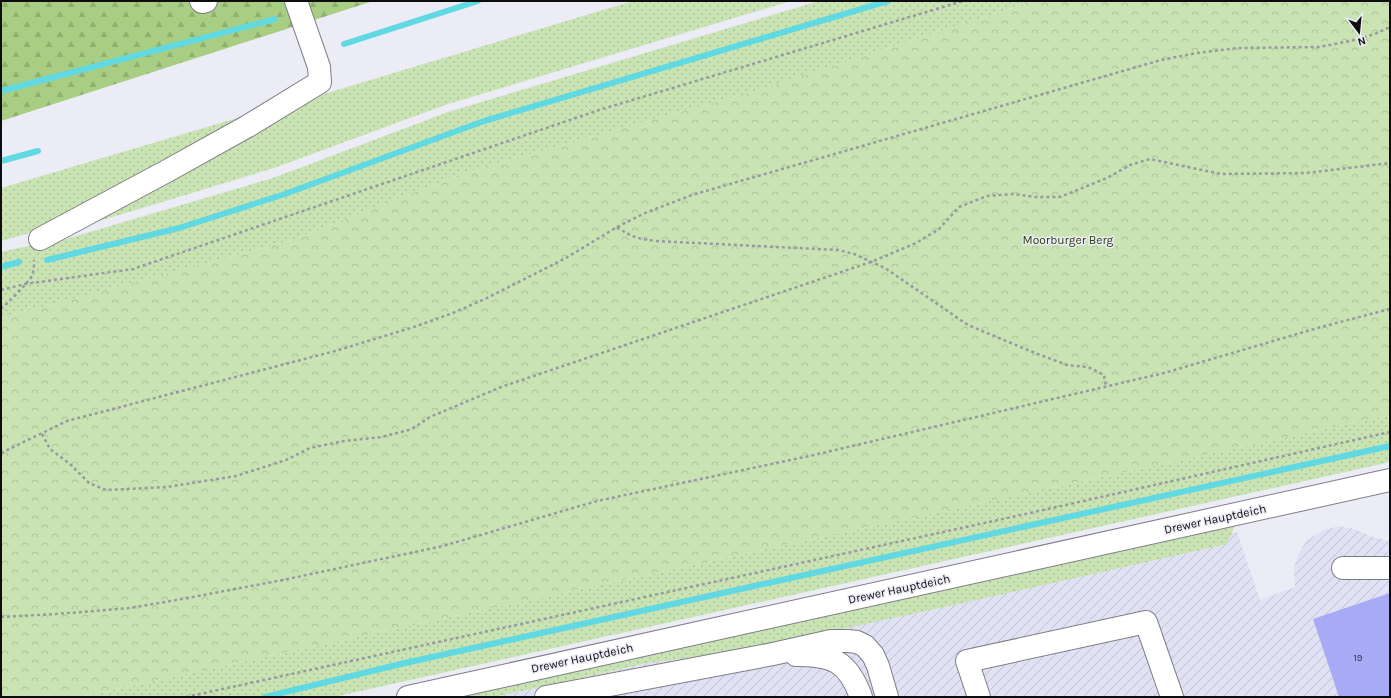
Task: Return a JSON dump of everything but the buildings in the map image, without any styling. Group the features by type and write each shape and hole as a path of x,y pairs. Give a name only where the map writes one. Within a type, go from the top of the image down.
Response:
{"street":[{"path":"201,1 206,1"},
{"path":"40,239 241,130 320,82 320,67 296,1"},
{"name":"Drewer Hauptdeich","path":"408,697 1390,480"},
{"path":"1342,568 1390,568"},
{"path":"979,697 967,661 1146,622 1172,697"},
{"path":"546,697 773,654 831,641 857,642 865,646 873,655 878,666 887,697"},
{"path":"773,654 814,656 830,659 839,663 849,671 856,682 861,697"}],"path":[{"path":"1,290 25,284 133,269 599,110 963,1"},
{"path":"1,453 67,421 85,415 335,351 414,327 453,313 487,298 566,258 617,227 645,213 692,195 1161,60 1197,53 1238,48 1319,47 1375,34 1390,27"},
{"path":"42,434 50,449 70,464 89,483 106,490 167,486 236,476 286,460 310,448 344,441 382,437 412,429 430,417 502,387 871,262 916,243 939,229 959,207 987,196 1014,194 1036,197 1060,197 1107,178 1130,165 1150,159 1221,174 1306,173 1390,163"},
{"path":"617,227 628,235 640,239 838,250 854,254 885,268 968,325 1067,365 1088,367 1093,369 1104,375 1106,387"},
{"path":"1,309 32,277 34,270 35,249 40,239"},
{"path":"1,617 130,608 182,600 443,546 597,501 814,455 1164,373 1321,326 1390,309"},
{"path":"186,697 1021,515 1390,432"}],"shaded area":[{"path":"1339,526 1354,529 1376,538 1390,541 1390,697 494,697 1237,532 1260,600 1295,587 1294,568 1298,555 1307,540 1324,530"}],"green space":[{"path":"1,1 373,1 1,121"},
{"path":"633,1 791,1 448,104 274,168 93,223 90,218 324,94"},
{"path":"819,1 1034,1 768,87 464,173 289,241 1,318 1,252 56,242 273,178 448,112"},
{"name":"Moorburger Berg","path":"1034,1 1390,1 1390,415 79,697 1,697 1,318 289,241 464,173 768,87"},
{"path":"251,114 41,230 1,241 1,188"},
{"path":"1390,415 1390,462 334,697 79,697"},
{"path":"1237,521 1227,544 981,599 796,639 715,654 648,663 494,697 433,697"}],"waterway":[{"path":"344,44 478,1"},
{"path":"47,260 179,228 282,195 484,121 888,1"},
{"path":"1,91 275,19"},
{"path":"1,161 38,151"},
{"path":"1,267 19,262"},
{"path":"265,697 405,663 1390,446"}]}
